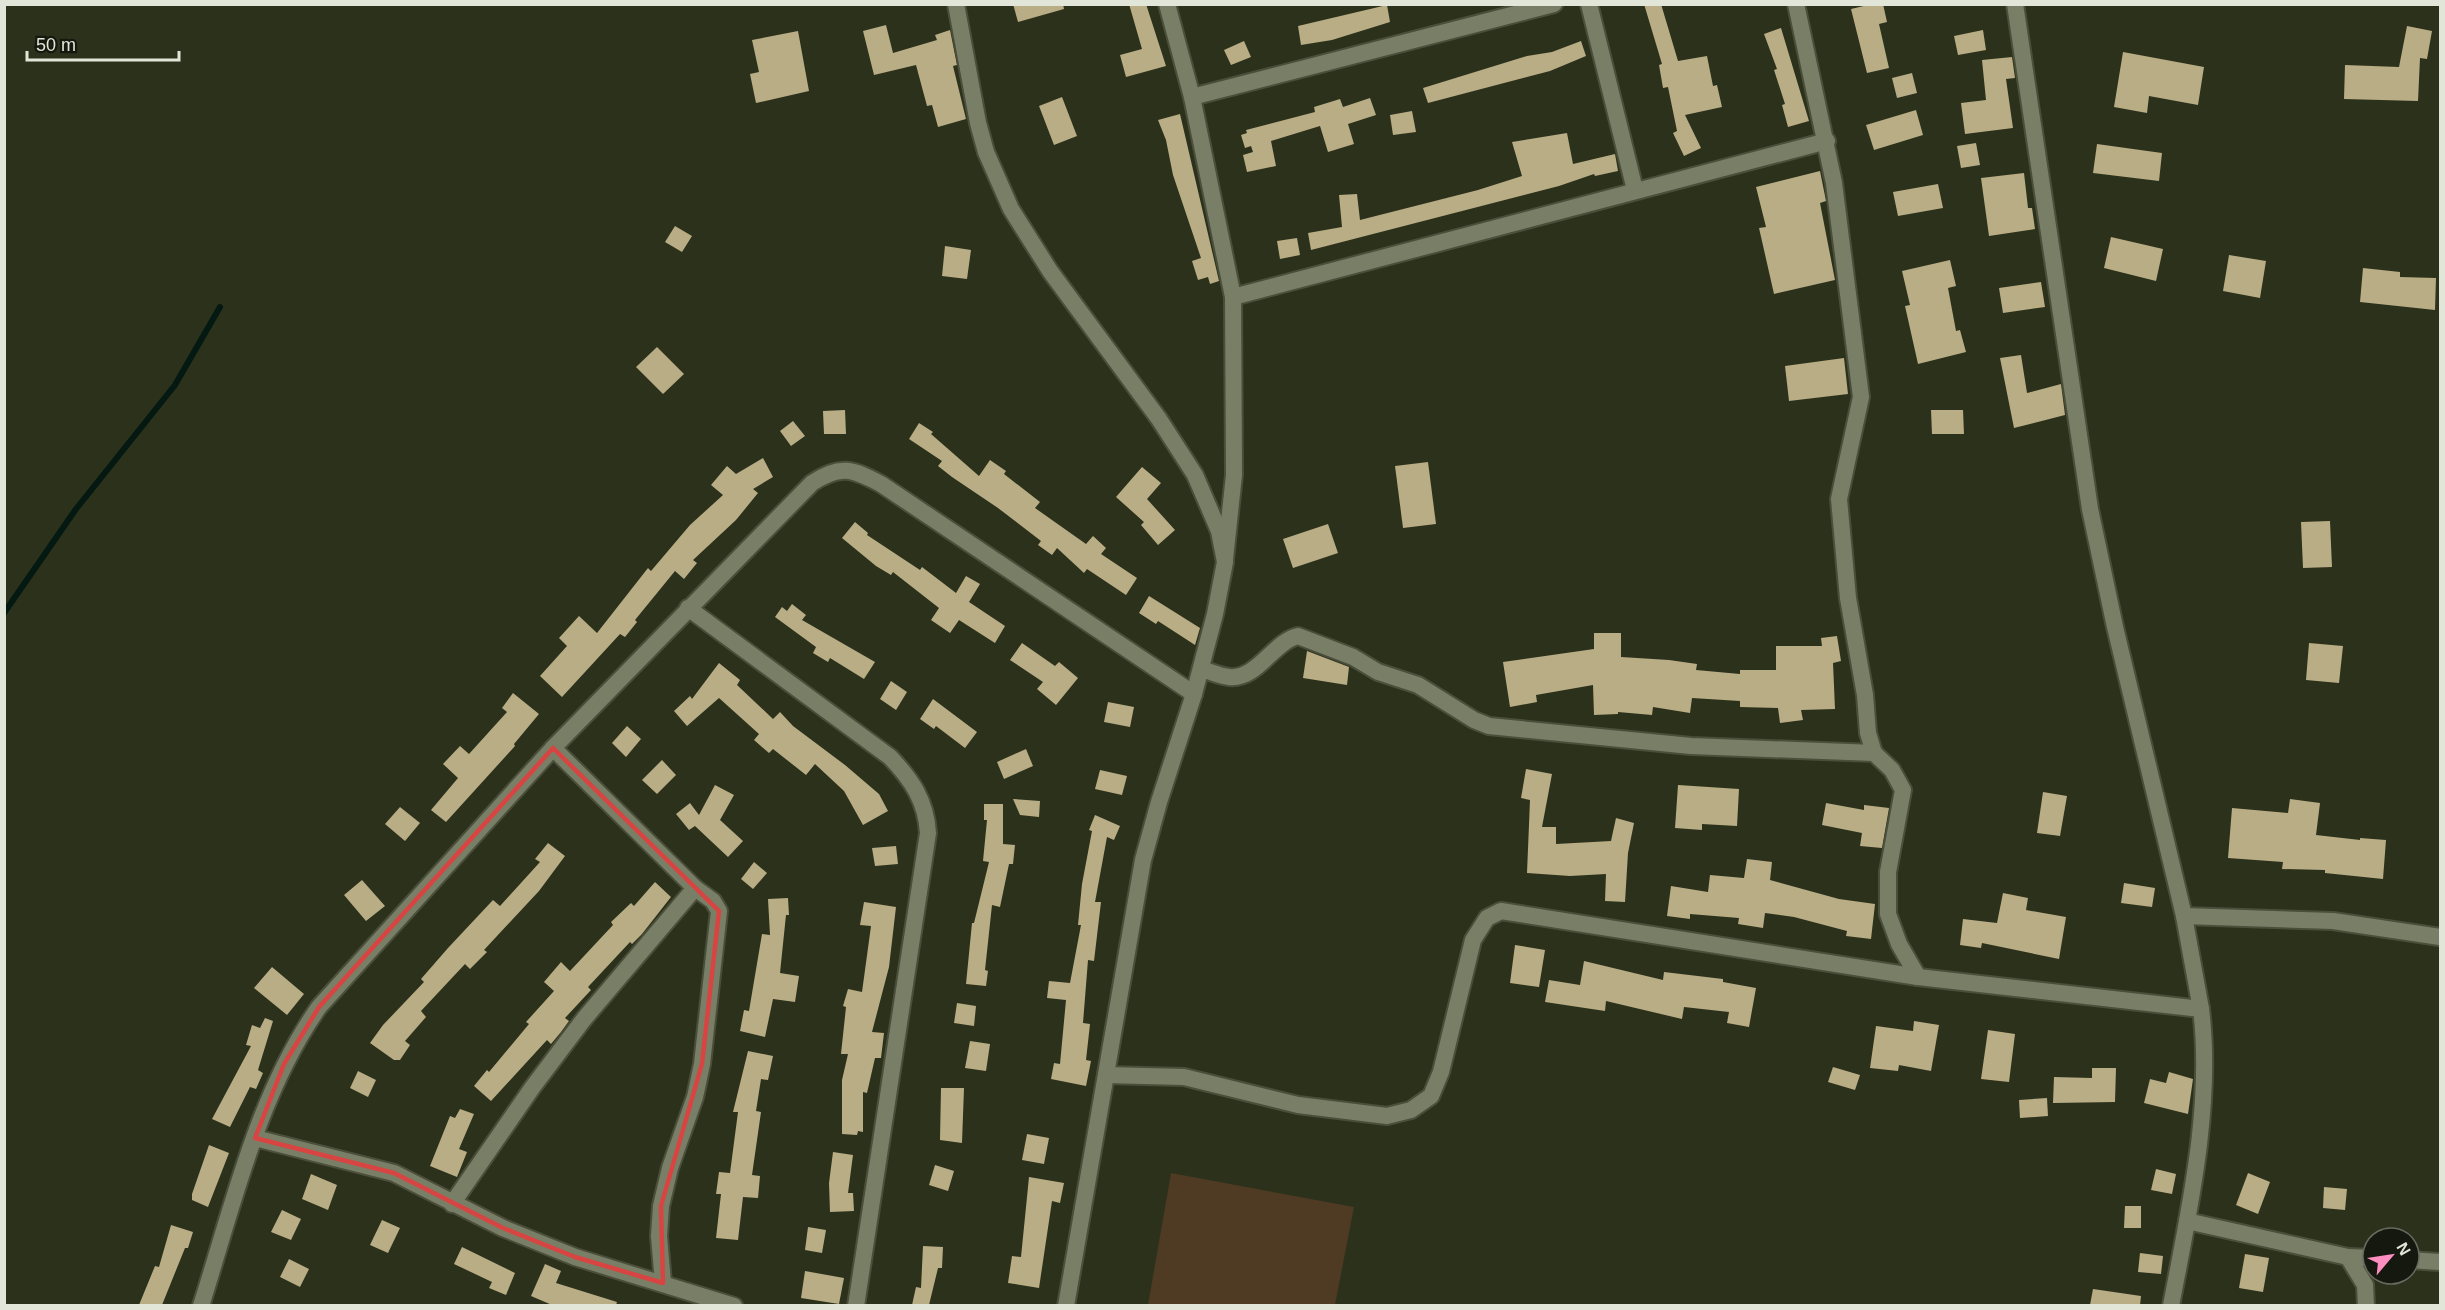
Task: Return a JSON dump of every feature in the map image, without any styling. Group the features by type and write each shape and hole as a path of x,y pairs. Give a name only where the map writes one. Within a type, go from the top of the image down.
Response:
{"street":[{"path":"956,4 978,123 986,152 1002,191 1026,236 1159,419 1195,475 1219,531 1225,562"},
{"path":"1066,1305 1143,861 1201,669 1225,562 1234,476 1233,297 1192,98 1167,4"},
{"path":"1192,98 1554,4"},
{"path":"1589,4 1635,190"},
{"path":"1796,4 1827,141 1860,397 1839,499 1848,598 1865,695 1868,733 1874,753 1892,770 1903,790 1888,872 1888,914 1899,944 1918,977"},
{"path":"2015,4 2091,509 2115,627 2184,916 2206,1047 2202,1105 2187,1221 2171,1305"},
{"path":"1233,297 1827,141"},
{"path":"201,1305 255,1138 284,1064 319,1007 553,748 812,483 828,471 847,470 881,484 1194,694"},
{"path":"688,608 890,757 914,785 927,816 928,833 856,1305"},
{"path":"1201,669 1230,678 1249,672 1289,639 1298,636 1353,657 1378,672 1418,685 1474,720 1489,726 1691,746 1874,753"},
{"path":"553,748 695,888 713,901 719,911 720,925 695,1097 670,1168 661,1206 659,1236 663,1283"},
{"path":"452,1204 532,1088 584,1019 695,888"},
{"path":"1106,1075 1184,1077 1298,1106 1387,1116 1411,1110 1431,1096 1441,1072 1473,940 1487,918 1501,911 1918,977 2201,1009"},
{"path":"2184,916 2333,921 2440,937"},
{"path":"255,1138 394,1173 452,1204 575,1257 734,1305"},
{"path":"2187,1221 2348,1257 2361,1258"},
{"path":"2348,1257 2365,1285 2366,1305"},
{"path":"2421,1261 2440,1262"}],"highlighted area":[{"path":"553,748 719,911 702,1064 661,1206 663,1283 575,1257 503,1228 394,1173 255,1138 284,1064 319,1007"}],"shaded area":[{"path":"1171,1173 1354,1207 1335,1305 1148,1305"}],"building":[{"path":"1013,4 1063,4 1064,9 1018,22"},
{"path":"1129,4 1146,4 1166,66 1126,77 1120,55 1142,49"},
{"path":"1644,4 1661,4 1678,61 1707,56 1713,86 1717,85 1722,107 1685,115 1701,148 1684,156 1673,133 1677,131 1668,87 1663,88 1659,65 1662,64"},
{"path":"1883,4 1887,22 1879,24 1889,68 1867,73 1851,9"},
{"path":"1387,5 1390,22 1332,40 1301,45 1298,26"},
{"path":"886,25 893,53 937,40 935,35 950,30 957,65 953,66 966,119 938,127 932,105 927,106 916,65 874,75 863,31"},
{"path":"2407,26 2432,31 2427,59 2420,58 2418,101 2344,99 2345,65 2399,67"},
{"path":"1781,28 1809,121 1788,127 1782,105 1785,104 1774,70 1777,69 1764,34"},
{"path":"1983,30 1986,50 1958,55 1954,36"},
{"path":"798,31 809,91 756,103 750,74 759,72 752,40"},
{"path":"1244,41 1251,57 1231,65 1224,50"},
{"path":"1581,41 1586,56 1550,71 1428,103 1423,88 1527,56 1552,52"},
{"path":"2123,52 2204,67 2198,105 2149,96 2147,113 2114,107"},
{"path":"2012,57 2015,78 2006,79 2013,128 1965,134 1961,103 1986,100 1982,60"},
{"path":"1912,73 1917,93 1897,98 1892,78"},
{"path":"1062,97 1077,136 1054,145 1039,106"},
{"path":"1370,98 1376,115 1348,124 1354,144 1328,152 1320,126 1271,141 1276,166 1247,172 1243,155 1253,152 1251,146 1245,148 1241,135 1247,133 1246,130 1315,112 1314,107 1340,99 1343,107"},
{"path":"1916,110 1923,135 1874,150 1866,125"},
{"path":"1412,111 1416,132 1393,135 1390,115"},
{"path":"1180,114 1219,281 1210,284 1208,277 1198,280 1192,261 1201,258 1173,175 1166,140 1158,120"},
{"path":"1567,133 1573,164 1615,154 1618,171 1595,176 1594,174 1559,186 1311,250 1308,233 1342,227 1339,195 1357,194 1360,220 1478,190 1522,176 1512,142"},
{"path":"1976,143 1980,165 1961,168 1957,146"},
{"path":"2097,144 2162,153 2159,181 2093,173"},
{"path":"1820,171 1826,201 1820,203 1835,280 1774,294 1759,228 1766,227 1756,187"},
{"path":"2024,173 2028,208 2032,208 2035,229 1989,236 1981,178"},
{"path":"1938,184 1943,208 1898,216 1893,192"},
{"path":"675,226 692,236 682,252 665,242"},
{"path":"2111,237 2163,249 2156,281 2104,268"},
{"path":"1297,238 1300,255 1280,259 1277,241"},
{"path":"945,246 971,250 967,279 942,276"},
{"path":"2229,255 2266,261 2260,298 2223,291"},
{"path":"1950,260 1956,286 1948,288 1956,331 1960,330 1966,352 1918,364 1905,306 1910,305 1902,271"},
{"path":"2363,268 2400,272 2400,277 2436,278 2435,310 2360,302"},
{"path":"2041,282 2045,307 2003,313 1999,288"},
{"path":"657,347 684,374 663,394 636,367"},
{"path":"2021,355 2027,393 2061,384 2065,415 2014,428 2000,358"},
{"path":"1844,358 1848,394 1789,401 1785,366"},
{"path":"845,410 846,434 824,434 823,411"},
{"path":"1931,410 1963,410 1964,434 1932,434"},
{"path":"793,421 805,436 791,446 780,431"},
{"path":"919,423 933,432 931,434 979,476 990,460 1006,471 1004,474 1040,502 1035,508 1086,544 1093,536 1106,548 1101,554 1137,578 1126,595 1087,569 1084,573 1057,548 1052,555 1038,545 1041,541 938,466 942,461 909,439"},
{"path":"763,458 773,477 753,489 758,493 736,520 693,560 697,563 684,579 675,571 635,620 637,622 625,637 620,634 562,697 540,676 567,646 559,638 579,616 597,633 648,568 651,571 690,525 723,495 711,485 727,466 736,474"},
{"path":"1428,462 1436,524 1403,528 1395,466"},
{"path":"1142,467 1161,483 1147,499 1175,530 1158,545 1141,525 1144,522 1116,497"},
{"path":"2330,521 2332,567 2303,568 2301,522"},
{"path":"855,522 868,533 867,535 920,570 922,567 956,593 966,576 980,584 969,602 1005,626 995,643 959,620 950,633 931,620 939,608 893,572 891,575 876,566 842,538"},
{"path":"1328,524 1338,553 1293,568 1283,539"},
{"path":"1149,596 1200,628 1195,645 1158,621 1156,624 1139,613"},
{"path":"792,604 806,615 802,620 875,662 864,679 830,658 828,662 813,653 816,647 775,617 782,607 787,611"},
{"path":"1594,633 1621,633 1621,657 1697,664 1696,670 1740,674 1740,670 1776,670 1776,646 1822,646 1821,638 1837,636 1841,661 1833,663 1835,709 1801,710 1803,720 1780,723 1778,708 1740,707 1740,701 1692,698 1690,713 1653,707 1652,715 1618,712 1618,714 1594,715 1593,685 1536,695 1537,702 1510,707 1503,662 1594,649"},
{"path":"1022,643 1055,666 1059,662 1078,678 1056,705 1037,689 1043,682 1010,660"},
{"path":"2309,643 2343,646 2339,683 2306,680"},
{"path":"1307,651 1349,667 1347,685 1303,678"},
{"path":"719,663 740,680 737,685 773,719 780,712 793,726 879,794 888,811 863,825 844,791 815,764 806,775 773,749 769,753 754,740 759,734 719,698 687,726 674,711 690,696 692,699"},
{"path":"891,681 907,692 896,710 880,699"},
{"path":"513,693 539,714 514,744 515,746 446,822 431,810 458,778 443,764 460,746 469,754 507,712 502,708"},
{"path":"933,699 977,732 965,748 936,726 934,729 920,719"},
{"path":"1108,702 1134,707 1130,727 1104,722"},
{"path":"627,726 641,739 626,757 612,743"},
{"path":"1026,749 1033,766 1004,779 997,762"},
{"path":"662,760 676,775 657,794 642,780"},
{"path":"1526,769 1552,774 1542,827 1556,827 1556,844 1611,841 1616,818 1634,823 1628,853 1625,902 1605,901 1606,874 1570,876 1527,873 1530,800 1521,798"},
{"path":"1100,770 1127,776 1122,795 1095,789"},
{"path":"715,785 734,795 720,820 743,841 728,857 695,826 689,830 676,814 690,803 699,815"},
{"path":"1678,785 1739,789 1737,826 1702,824 1702,830 1675,828"},
{"path":"2043,792 2067,796 2060,836 2037,833"},
{"path":"1013,799 1040,801 1039,817 1020,815"},
{"path":"2290,799 2320,803 2316,835 2360,840 2360,838 2386,840 2383,879 2325,873 2325,870 2282,869 2283,862 2228,858 2232,808 2288,813"},
{"path":"1826,803 1864,810 1864,805 1889,808 1882,848 1860,846 1862,833 1822,825"},
{"path":"984,804 1003,804 1003,844 1015,845 1013,864 1009,864 1000,907 992,905 985,970 988,971 986,986 966,984 972,923 974,923 989,862 983,861 987,820 984,820"},
{"path":"400,807 420,823 405,841 385,824"},
{"path":"1095,815 1120,826 1114,840 1107,837 1095,902 1101,902 1094,961 1088,960 1083,1023 1090,1024 1086,1060 1091,1061 1086,1086 1051,1079 1054,1063 1060,1064 1066,1000 1047,998 1049,981 1070,983 1081,925 1078,925 1082,884 1092,831 1089,830"},
{"path":"548,843 565,856 539,891 484,950 487,952 470,969 465,964 421,1011 426,1017 405,1041 410,1045 400,1060 394,1060 370,1043 383,1025 424,982 421,979 493,900 500,906 540,862 535,859"},
{"path":"896,846 898,864 875,866 872,848"},
{"path":"1747,859 1772,862 1770,880 1839,899 1875,904 1871,939 1846,936 1847,931 1794,917 1765,913 1763,928 1738,924 1739,918 1690,914 1690,919 1667,916 1671,886 1708,892 1710,875 1744,878"},
{"path":"754,862 767,873 753,889 741,879"},
{"path":"362,880 385,906 366,921 344,895"},
{"path":"655,882 671,897 642,934 632,944 630,942 588,987 591,990 565,1018 569,1021 551,1044 547,1040 491,1101 474,1086 487,1070 489,1072 529,1024 526,1022 554,991 544,982 561,962 570,971 613,925 611,922 631,903 634,906"},
{"path":"2124,883 2155,888 2152,907 2121,903"},
{"path":"2003,893 2028,898 2026,910 2066,917 2059,959 1982,943 1981,948 1960,945 1963,919 1997,923"},
{"path":"788,898 789,915 786,915 780,973 799,976 795,1002 773,999 765,1037 740,1031 744,1010 749,1011 762,934 770,935 768,899"},
{"path":"864,902 896,907 889,967 872,1032 884,1033 881,1058 875,1058 867,1093 863,1092 863,1132 858,1131 857,1135 842,1134 842,1080 848,1054 841,1054 846,1007 843,1006 848,989 862,992 871,926 860,925"},
{"path":"1515,945 1545,950 1539,987 1510,983"},
{"path":"1584,961 1663,980 1664,972 1723,979 1723,982 1756,988 1749,1027 1727,1023 1729,1012 1684,1007 1682,1019 1606,1001 1605,1011 1545,1002 1549,980 1580,985"},
{"path":"272,967 304,994 287,1015 254,988"},
{"path":"957,1003 976,1006 974,1026 954,1023"},
{"path":"265,1018 273,1021 258,1070 263,1073 256,1089 250,1087 230,1127 212,1119 251,1046 246,1045 252,1025 260,1028"},
{"path":"1914,1021 1939,1025 1931,1071 1899,1065 1898,1071 1870,1068 1876,1026 1913,1031"},
{"path":"1988,1030 2015,1034 2009,1082 1981,1079"},
{"path":"970,1041 990,1044 986,1071 965,1068"},
{"path":"748,1051 773,1056 768,1080 761,1079 756,1111 761,1112 752,1175 760,1176 758,1198 743,1197 738,1240 716,1238 721,1194 716,1194 719,1172 730,1173 738,1112 733,1112"},
{"path":"1833,1067 1860,1075 1855,1090 1828,1082"},
{"path":"2092,1068 2116,1068 2115,1102 2053,1103 2054,1077 2092,1078"},
{"path":"358,1071 376,1080 368,1097 350,1088"},
{"path":"2169,1072 2193,1079 2188,1114 2144,1103 2150,1079 2166,1083"},
{"path":"941,1088 964,1088 962,1143 940,1140"},
{"path":"2047,1098 2048,1116 2020,1118 2019,1100"},
{"path":"460,1109 474,1114 459,1149 467,1152 457,1177 430,1166 450,1116 455,1118"},
{"path":"1027,1134 1049,1138 1044,1164 1022,1160"},
{"path":"209,1145 229,1153 208,1207 192,1200 192,1194"},
{"path":"833,1152 853,1155 848,1193 853,1193 854,1211 830,1212 829,1183"},
{"path":"935,1165 954,1171 948,1191 929,1185"},
{"path":"2156,1169 2176,1174 2172,1194 2151,1190"},
{"path":"2248,1173 2270,1182 2258,1214 2236,1205"},
{"path":"311,1174 337,1185 328,1210 302,1199"},
{"path":"1029,1177 1064,1183 1060,1203 1052,1201 1039,1288 1008,1283 1012,1256 1021,1257"},
{"path":"2324,1187 2347,1189 2345,1210 2323,1208"},
{"path":"2125,1206 2141,1206 2141,1228 2124,1228"},
{"path":"282,1210 301,1219 291,1240 271,1232"},
{"path":"382,1220 400,1228 388,1253 370,1245"},
{"path":"171,1225 193,1232 188,1248 185,1248 162,1305 139,1305 155,1266 159,1267"},
{"path":"808,1227 826,1230 822,1253 805,1250"},
{"path":"923,1246 943,1247 942,1268 938,1268 929,1305 912,1305 916,1287 921,1288"},
{"path":"462,1247 515,1273 506,1295 489,1288 492,1282 454,1264"},
{"path":"2140,1253 2163,1256 2161,1274 2138,1272"},
{"path":"2245,1254 2269,1258 2263,1292 2239,1288"},
{"path":"289,1259 309,1269 300,1287 280,1277"},
{"path":"545,1264 561,1271 556,1283 617,1302 616,1305 552,1305 531,1296"},
{"path":"805,1271 844,1278 839,1304 801,1298"},
{"path":"2093,1289 2141,1296 2140,1305 2090,1305"}],"waterway":[{"path":"4,613 76,509 175,385 220,307"}]}
